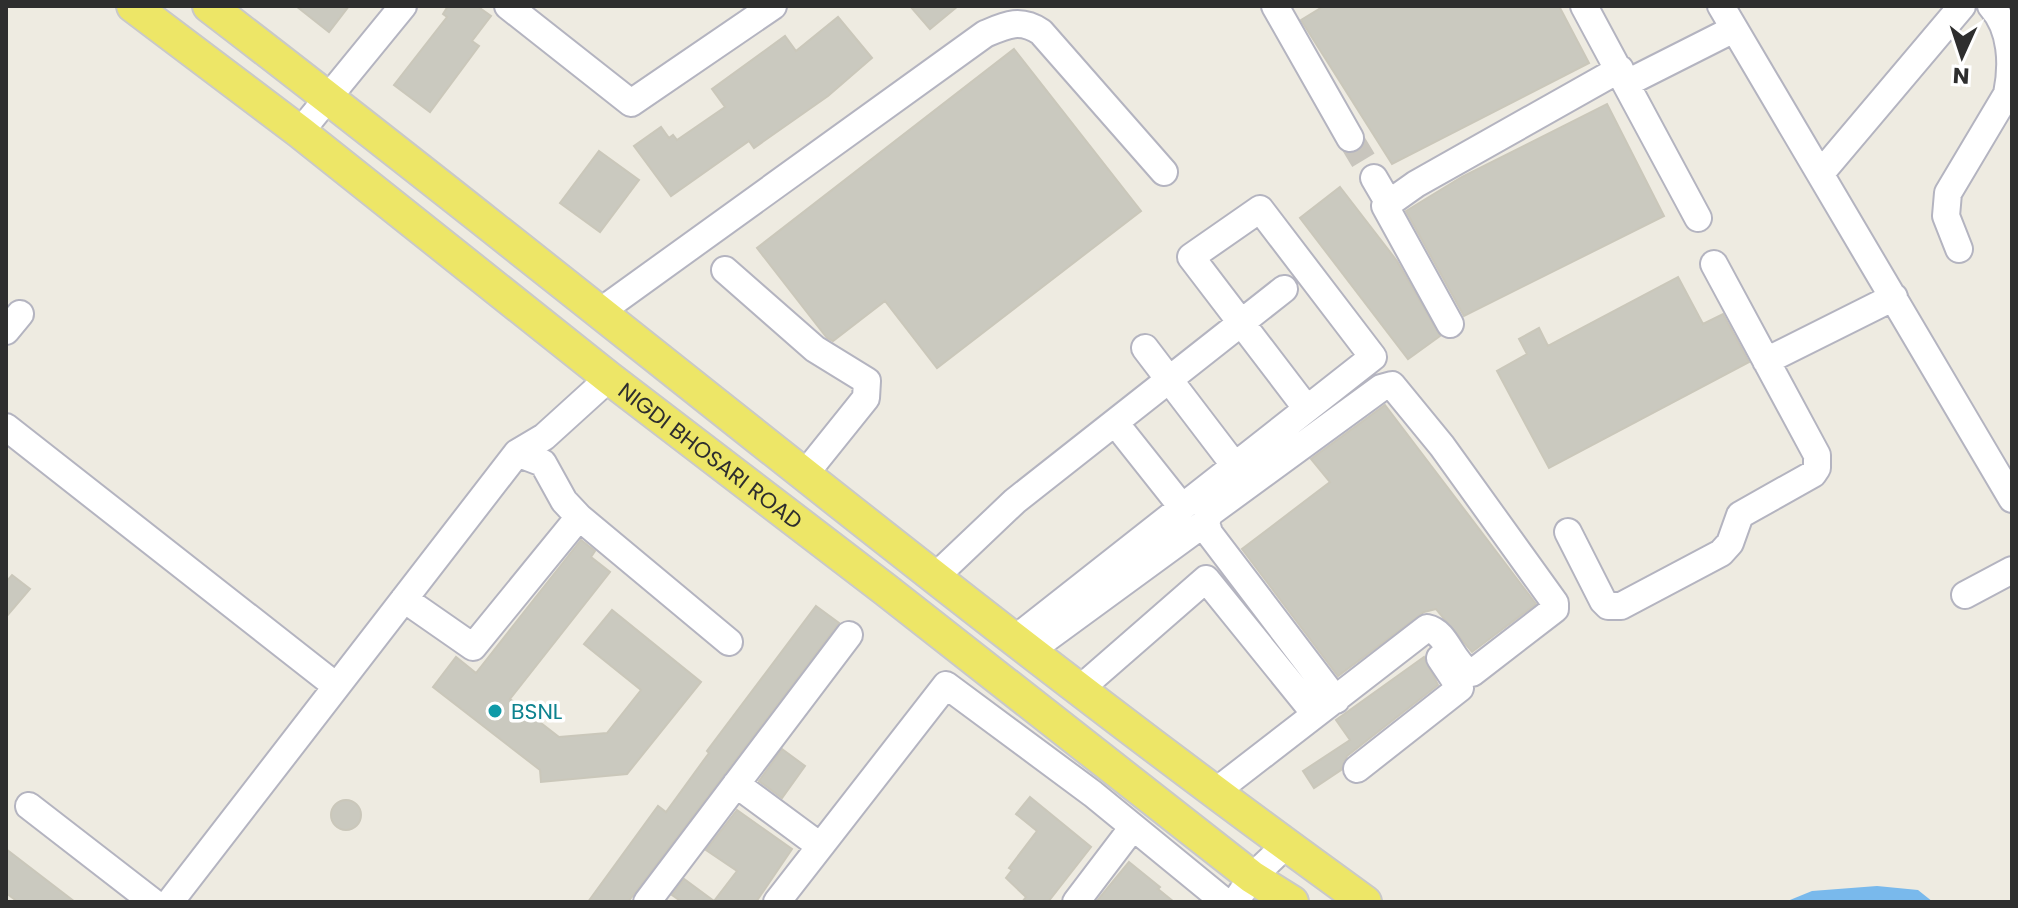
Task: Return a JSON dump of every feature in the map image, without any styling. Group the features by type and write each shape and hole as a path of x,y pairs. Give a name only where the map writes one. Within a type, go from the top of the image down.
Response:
{"main road":[{"name":"NIGDI BHOSARI ROAD","path":"133,6 300,132 609,378 1015,693 1102,782 1243,890 1292,902"},
{"name":"NIGDI BHOSARI ROAD","path":"209,6 1023,644 1365,902"}],"street":[{"path":"300,132 403,6"},
{"path":"508,6 631,103 773,6"},
{"path":"1275,6 1350,138"},
{"path":"1584,6 1698,218"},
{"path":"1721,6 2012,499"},
{"path":"1821,173 1962,6"},
{"path":"1959,249 1946,216 1948,193 2007,94 2010,79 2006,30 1991,6"},
{"path":"601,311 985,34 1007,25 1021,22 1041,32 1164,172"},
{"path":"1388,202 1623,76 1734,29"},
{"path":"1374,178 1388,202 1386,213 1450,324"},
{"path":"1023,644 1182,507 1235,466 1373,357 1260,209 1191,257 1307,409"},
{"path":"1568,532 1603,601 1608,606 1621,606 1721,553 1730,543 1740,515 1813,474 1817,468 1817,455 1714,264"},
{"path":"725,270 815,349 867,381 866,398 805,474"},
{"path":"936,576 1015,501 1284,289"},
{"path":"1766,361 1894,297"},
{"path":"1145,348 1235,466"},
{"path":"170,902 517,453 544,437 609,378"},
{"path":"1023,644 1206,522 1222,504 1381,388 1392,385 1442,446 1555,603 1552,615 1476,671 1463,668 1436,631 1427,628 1222,797"},
{"path":"6,427 336,686"},
{"path":"1124,434 1182,507"},
{"path":"517,453 543,463 564,501 579,517 729,642"},
{"path":"404,599 473,647 579,517"},
{"path":"1206,522 1209,533 1336,700"},
{"path":"1965,595 2012,570"},
{"path":"1081,688 1206,579 1308,705"},
{"path":"647,902 849,635"},
{"path":"1222,797 1433,647 1460,688 1357,769"},
{"path":"777,902 946,685 992,720 1102,782 1133,827 1225,902"},
{"path":"992,720 1015,693"},
{"path":"736,784 820,846"},
{"path":"29,806 153,902"},
{"path":"1076,902 1133,827"},
{"path":"1243,890 1286,845"}],"water":[{"path":"1877,886 1918,890 1933,902 1785,902 1812,891"}],"building":[{"path":"296,6 349,6 329,32"},
{"path":"448,6 477,6 491,16 472,41 479,46 430,112 394,85 447,17 443,14"},
{"path":"910,6 958,6 930,29"},
{"path":"1324,6 1559,6 1589,63 1392,164 1301,20"},
{"path":"838,17 872,58 828,96 754,148 749,141 671,196 634,146 661,127 669,138 673,135 677,140 725,107 712,89 785,36 796,51"},
{"path":"1014,49 1141,211 937,368 885,301 833,341 827,338 757,248"},
{"path":"1607,104 1664,216 1464,316 1406,211 1462,177"},
{"path":"599,151 639,180 600,232 560,203"},
{"path":"1340,187 1397,261 1440,336 1408,359 1300,218"},
{"path":"1678,277 1703,324 1723,314 1749,362 1549,468 1497,371 1527,354 1519,339 1539,328 1548,346"},
{"path":"1385,405 1536,604 1472,652 1436,609 1424,612 1338,676 1242,549 1330,482 1311,459"},
{"name":"BSNL","path":"581,540 595,551 591,557 610,572 510,699 559,737 607,733 641,690 584,644 612,610 701,682 627,774 541,782 540,770 433,687 456,657 476,673"},
{"path":"12,575 30,589 6,617 6,582"},
{"path":"816,606 839,623 628,902 588,902 658,806 666,812 709,753 707,751"},
{"path":"1424,657 1438,685 1347,756 1341,770 1314,788 1303,771 1350,740 1336,720"},
{"path":"782,749 805,766 782,798 759,781"},
{"path":"1030,797 1091,847 1048,902 1022,902 1026,897 1006,878 1012,870 1009,868 1037,831 1016,814"},
{"path":"346,800 357,804 361,815 357,826 346,830 335,826 331,815 335,804"},
{"path":"737,810 792,849 756,902 682,902 672,895 684,879 714,901 737,871 706,850"},
{"path":"6,849 75,902 18,902 6,893"},
{"path":"1129,862 1160,887 1158,889 1174,902 1096,902"}],"tunnel":[{"path":"1350,138 1374,178"}],"place":[{"name":"BSNL","path":"495,711"}]}
